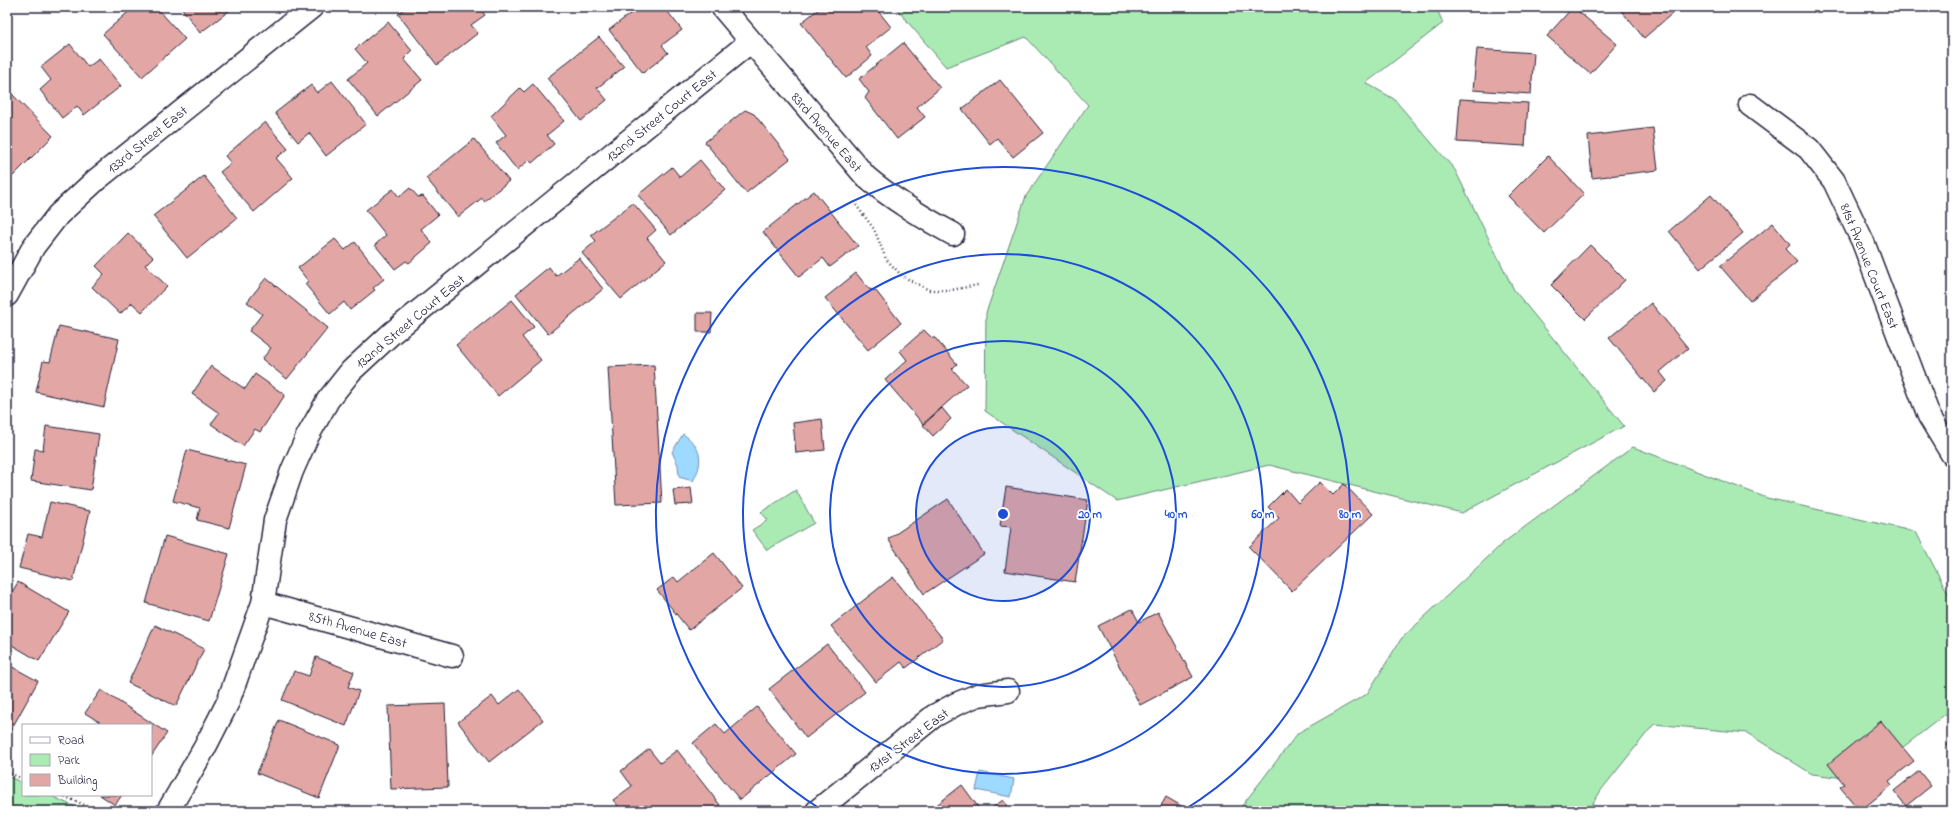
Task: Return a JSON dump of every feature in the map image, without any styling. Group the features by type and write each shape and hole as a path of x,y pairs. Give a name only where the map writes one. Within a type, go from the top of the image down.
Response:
{"street":[{"name":"133rd Street East","path":"7,295 34,246 58,215 96,180 312,7"},
{"name":"83rd Avenue East","path":"722,7 750,42 866,177 886,194 912,211 953,234"},
{"name":"132nd Street Court East","path":"168,811 204,749 228,702 263,603 275,520 292,471 307,438 328,400 351,371 392,333 750,42"},
{"name":"81st Avenue Court East","path":"1750,105 1809,149 1834,181 1863,242 1929,416 1952,454"},
{"name":"85th Avenue East","path":"263,603 452,656"},
{"name":"131st Street East","path":"817,811 934,716 956,704 978,695 1008,691"}],"path":[{"path":"7,772 22,779"},
{"path":"63,796 99,811"}],"green space":[{"path":"895,7 1436,7 1443,23 1366,83 1394,99 1455,170 1514,290 1624,426 1462,513 1269,465 1117,501 985,411 986,313 1026,196 1088,105 1026,37 946,67"},
{"path":"1633,447 1767,498 1916,532 1952,601 1952,709 1861,780 1812,774 1747,733 1654,724 1602,789 1588,811 1238,811 1298,733 1367,694 1401,639 1503,543"},
{"path":"796,490 814,523 767,550 752,530 768,520 761,512"},
{"path":"7,776 22,783 22,796 51,796 84,811 7,811"}],"water":[{"path":"683,434 694,444 699,455 699,467 693,481 679,477 678,465 672,452"},
{"path":"980,772 1014,779 1011,797 976,790"}],"building":[{"path":"134,7 156,7 185,39 142,77 103,34"},
{"path":"181,7 234,7 200,33"},
{"path":"406,7 479,7 485,15 471,25 478,33 437,65 398,14"},
{"path":"494,7 506,7 498,13"},
{"path":"639,7 664,7 682,30 662,45 668,53 643,73 609,30"},
{"path":"821,7 875,7 891,27 866,47 872,56 846,78 801,23"},
{"path":"1573,7 1617,44 1590,74 1547,36"},
{"path":"1618,7 1672,7 1675,11 1644,38"},
{"path":"388,22 412,51 404,59 422,80 378,116 348,79 367,63 355,49"},
{"path":"599,37 624,67 597,88 607,100 581,121 547,78"},
{"path":"903,43 940,88 917,107 925,117 897,139 865,98 869,92 859,79"},
{"path":"70,44 88,67 99,59 121,86 84,115 77,106 62,118 40,90 51,80 41,67"},
{"path":"1477,49 1534,53 1531,94 1473,90"},
{"path":"1000,80 1043,133 1013,157 997,138 990,144 962,109"},
{"path":"332,81 366,124 326,156 309,133 298,142 275,113 311,85 317,93"},
{"path":"533,84 564,121 547,135 554,144 532,163 529,160 517,170 496,143 506,135 491,116 520,88 524,92"},
{"path":"10,92 53,136 7,182 7,95"},
{"path":"1460,99 1528,103 1525,146 1457,142"},
{"path":"745,110 754,114 790,159 746,193 705,142"},
{"path":"265,122 288,149 276,158 293,178 254,212 220,172 231,163 225,156"},
{"path":"1653,128 1658,170 1592,178 1588,136"},
{"path":"474,139 509,181 484,201 482,198 458,217 426,178"},
{"path":"1548,156 1584,194 1544,233 1508,196"},
{"path":"700,160 725,190 671,235 638,195 672,167 680,177"},
{"path":"204,176 237,218 187,258 153,216"},
{"path":"410,188 418,197 423,196 438,215 421,229 432,243 409,263 406,261 395,269 375,245 386,235 366,210 393,189 399,197"},
{"path":"814,191 858,246 830,267 823,258 799,277 763,232"},
{"path":"1711,195 1743,233 1700,269 1669,231"},
{"path":"633,203 656,230 647,238 666,261 621,299 582,253 596,241 591,235"},
{"path":"1773,223 1790,244 1785,249 1797,262 1750,301 1720,266"},
{"path":"128,233 153,257 145,265 167,286 142,312 132,303 120,314 92,287 104,274 96,266"},
{"path":"335,239 345,250 355,242 384,279 373,288 375,290 350,310 344,302 330,314 305,284 308,281 298,268"},
{"path":"1590,245 1625,280 1585,319 1551,285"},
{"path":"579,258 603,289 548,334 516,294 549,267 556,276"},
{"path":"856,273 869,289 876,291 901,323 868,350 825,298"},
{"path":"266,278 328,328 287,379 262,359 271,348 249,331 262,314 247,302"},
{"path":"512,300 534,327 522,337 541,360 498,396 456,345"},
{"path":"1651,303 1688,348 1660,372 1667,381 1654,392 1609,338"},
{"path":"697,313 712,313 711,332 697,332"},
{"path":"59,326 119,339 104,407 36,392 43,361 50,362"},
{"path":"924,330 932,338 935,338 957,364 952,369 967,385 923,424 885,380 907,360 900,351"},
{"path":"654,365 662,503 616,505 608,367"},
{"path":"211,366 245,389 255,374 285,395 260,432 255,429 243,446 211,424 219,413 192,394"},
{"path":"942,408 951,419 933,436 923,425"},
{"path":"822,419 825,450 796,453 793,423"},
{"path":"46,426 99,434 91,490 31,481 35,449 43,450"},
{"path":"187,450 246,465 229,528 197,520 200,508 173,501"},
{"path":"1320,482 1333,495 1344,484 1373,514 1292,591 1249,547 1279,518 1268,507 1286,489 1298,503"},
{"path":"1006,487 1088,500 1075,582 1005,571 1011,527 1000,526"},
{"path":"691,488 693,504 675,505 673,490"},
{"path":"948,499 984,554 924,594 888,539"},
{"path":"50,502 90,511 73,581 19,568 28,534 42,537"},
{"path":"165,536 229,554 209,621 146,603"},
{"path":"714,553 742,588 689,630 657,590 674,577 678,582"},
{"path":"893,577 943,639 906,668 901,662 876,682 831,626"},
{"path":"18,582 69,612 39,661 7,642 7,601"},
{"path":"1132,609 1139,622 1158,612 1193,677 1140,705 1098,626"},
{"path":"155,625 204,649 176,706 128,683"},
{"path":"827,644 865,692 806,738 769,689"},
{"path":"316,657 354,672 348,687 359,691 346,726 282,700 294,671 309,676"},
{"path":"7,664 38,681 7,737"},
{"path":"519,689 543,720 489,762 458,722 492,696 499,705"},
{"path":"101,690 167,733 152,756 152,724 100,724 101,723 85,713"},
{"path":"445,704 448,787 391,789 388,706"},
{"path":"757,707 796,754 740,800 693,743 716,724 725,734"},
{"path":"279,720 340,745 319,798 257,773"},
{"path":"1881,721 1914,761 1889,781 1892,785 1860,811 1840,787 1844,784 1828,764"},
{"path":"1952,741 1952,750 1947,745"},
{"path":"649,749 660,763 677,750 720,805 712,811 622,811 613,800 632,786 621,771"},
{"path":"1919,771 1931,786 1906,806 1894,791"},
{"path":"962,785 981,811 929,811"},
{"path":"102,796 121,796 115,805"},
{"path":"1166,797 1190,811 1158,811"},
{"path":"1003,800 1012,811 988,811"}]}
